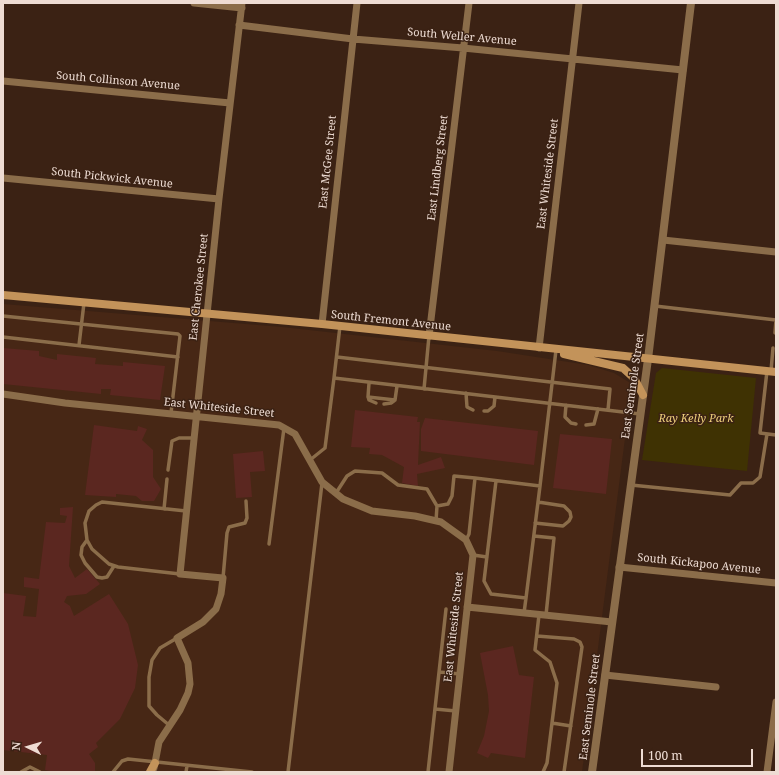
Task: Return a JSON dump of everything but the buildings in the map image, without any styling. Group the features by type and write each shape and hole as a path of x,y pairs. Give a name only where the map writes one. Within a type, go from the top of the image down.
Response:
{"main road":[{"name":"South Fremont Avenue","path":"3,294 322,324 771,372"},
{"path":"556,350 568,356 623,368 634,378 643,395"},
{"path":"150,772 154,763"}],"street":[{"path":"194,3 242,5"},
{"name":"East McGee Street","path":"322,324 357,3"},
{"name":"East Lindberg Street","path":"429,336 469,3"},
{"name":"East Whiteside Street","path":"539,348 579,3"},
{"name":"East Seminole Street","path":"592,772 655,306 691,3"},
{"name":"East Cherokee Street","path":"180,574 219,199 242,5"},
{"name":"South Weller Avenue","path":"240,25 352,39 463,48 683,70"},
{"name":"South Collinson Avenue","path":"3,81 230,103"},
{"name":"South Pickwick Avenue","path":"3,178 219,199"},
{"path":"663,240 776,252"},
{"name":"East Whiteside Street","path":"3,394 65,403 279,425 294,434 322,482 343,499 372,511 436,520 466,540 473,555 449,772"},
{"name":"South Kickapoo Avenue","path":"619,567 776,583"},
{"path":"153,772 159,742 183,704 190,684 188,663 177,638 203,622 216,609 221,594 223,578 180,574"},
{"path":"468,607 612,622"},
{"path":"605,675 716,687"},
{"path":"767,772 776,702"}],"lane":[{"path":"79,345 84,302"},
{"path":"655,306 776,320 775,333"},
{"path":"3,316 178,334 180,336 178,357 170,414"},
{"path":"310,460 325,448 340,326"},
{"path":"424,389 429,336"},
{"path":"3,337 178,357"},
{"path":"773,348 771,372 760,433 776,435"},
{"path":"524,613 556,350"},
{"path":"336,357 610,389 608,410"},
{"path":"334,378 640,414"},
{"path":"369,382 368,397 369,400 376,403"},
{"path":"395,400 396,386"},
{"path":"466,393 467,407 473,410"},
{"path":"368,397 395,400"},
{"path":"484,411 488,411 494,406 495,397"},
{"path":"384,404 392,403 395,400"},
{"path":"566,405 565,417 571,423 576,424"},
{"path":"586,425 594,424 598,409"},
{"path":"270,544 284,428"},
{"path":"631,485 730,496 741,483 753,483 760,477 766,434"},
{"path":"168,470 172,441 179,438 193,438"},
{"path":"336,493 347,476 355,471 382,473 398,485 427,489 437,506 436,520"},
{"path":"437,506 448,504 452,496 454,476 540,486"},
{"path":"466,540 469,534 475,478"},
{"path":"164,508 167,479"},
{"path":"496,481 484,581 491,594 526,598"},
{"path":"288,772 322,482"},
{"path":"223,578 227,533 229,527 245,523 247,518 246,501"},
{"path":"180,574 114,566 98,556 87,540 86,517 89,511 102,502 186,511"},
{"path":"535,523 562,526 569,521 570,517 570,512 564,506 538,502"},
{"path":"534,536 554,538 535,650 550,662 557,683 547,763 543,772"},
{"path":"87,540 82,547 81,555 85,563 96,576 107,577 114,566"},
{"path":"473,555 487,557"},
{"path":"428,772 446,609"},
{"path":"537,636 574,639 580,642 582,647 564,772"},
{"path":"169,725 149,706 149,677 152,660 160,648 177,638"},
{"path":"439,672 460,674"},
{"path":"435,709 456,711"},
{"path":"552,723 570,726"},
{"path":"113,772 122,761 128,759 154,763 250,772"},
{"path":"186,772 187,766"},
{"path":"21,772 30,767 40,772"}],"shaded area":[{"path":"3,304 282,327 497,351 588,365 614,373 632,384 582,772 3,772"}],"green space":[{"name":"Ray Kelly Park","path":"662,368 756,378 747,471 642,460 656,373"}]}
